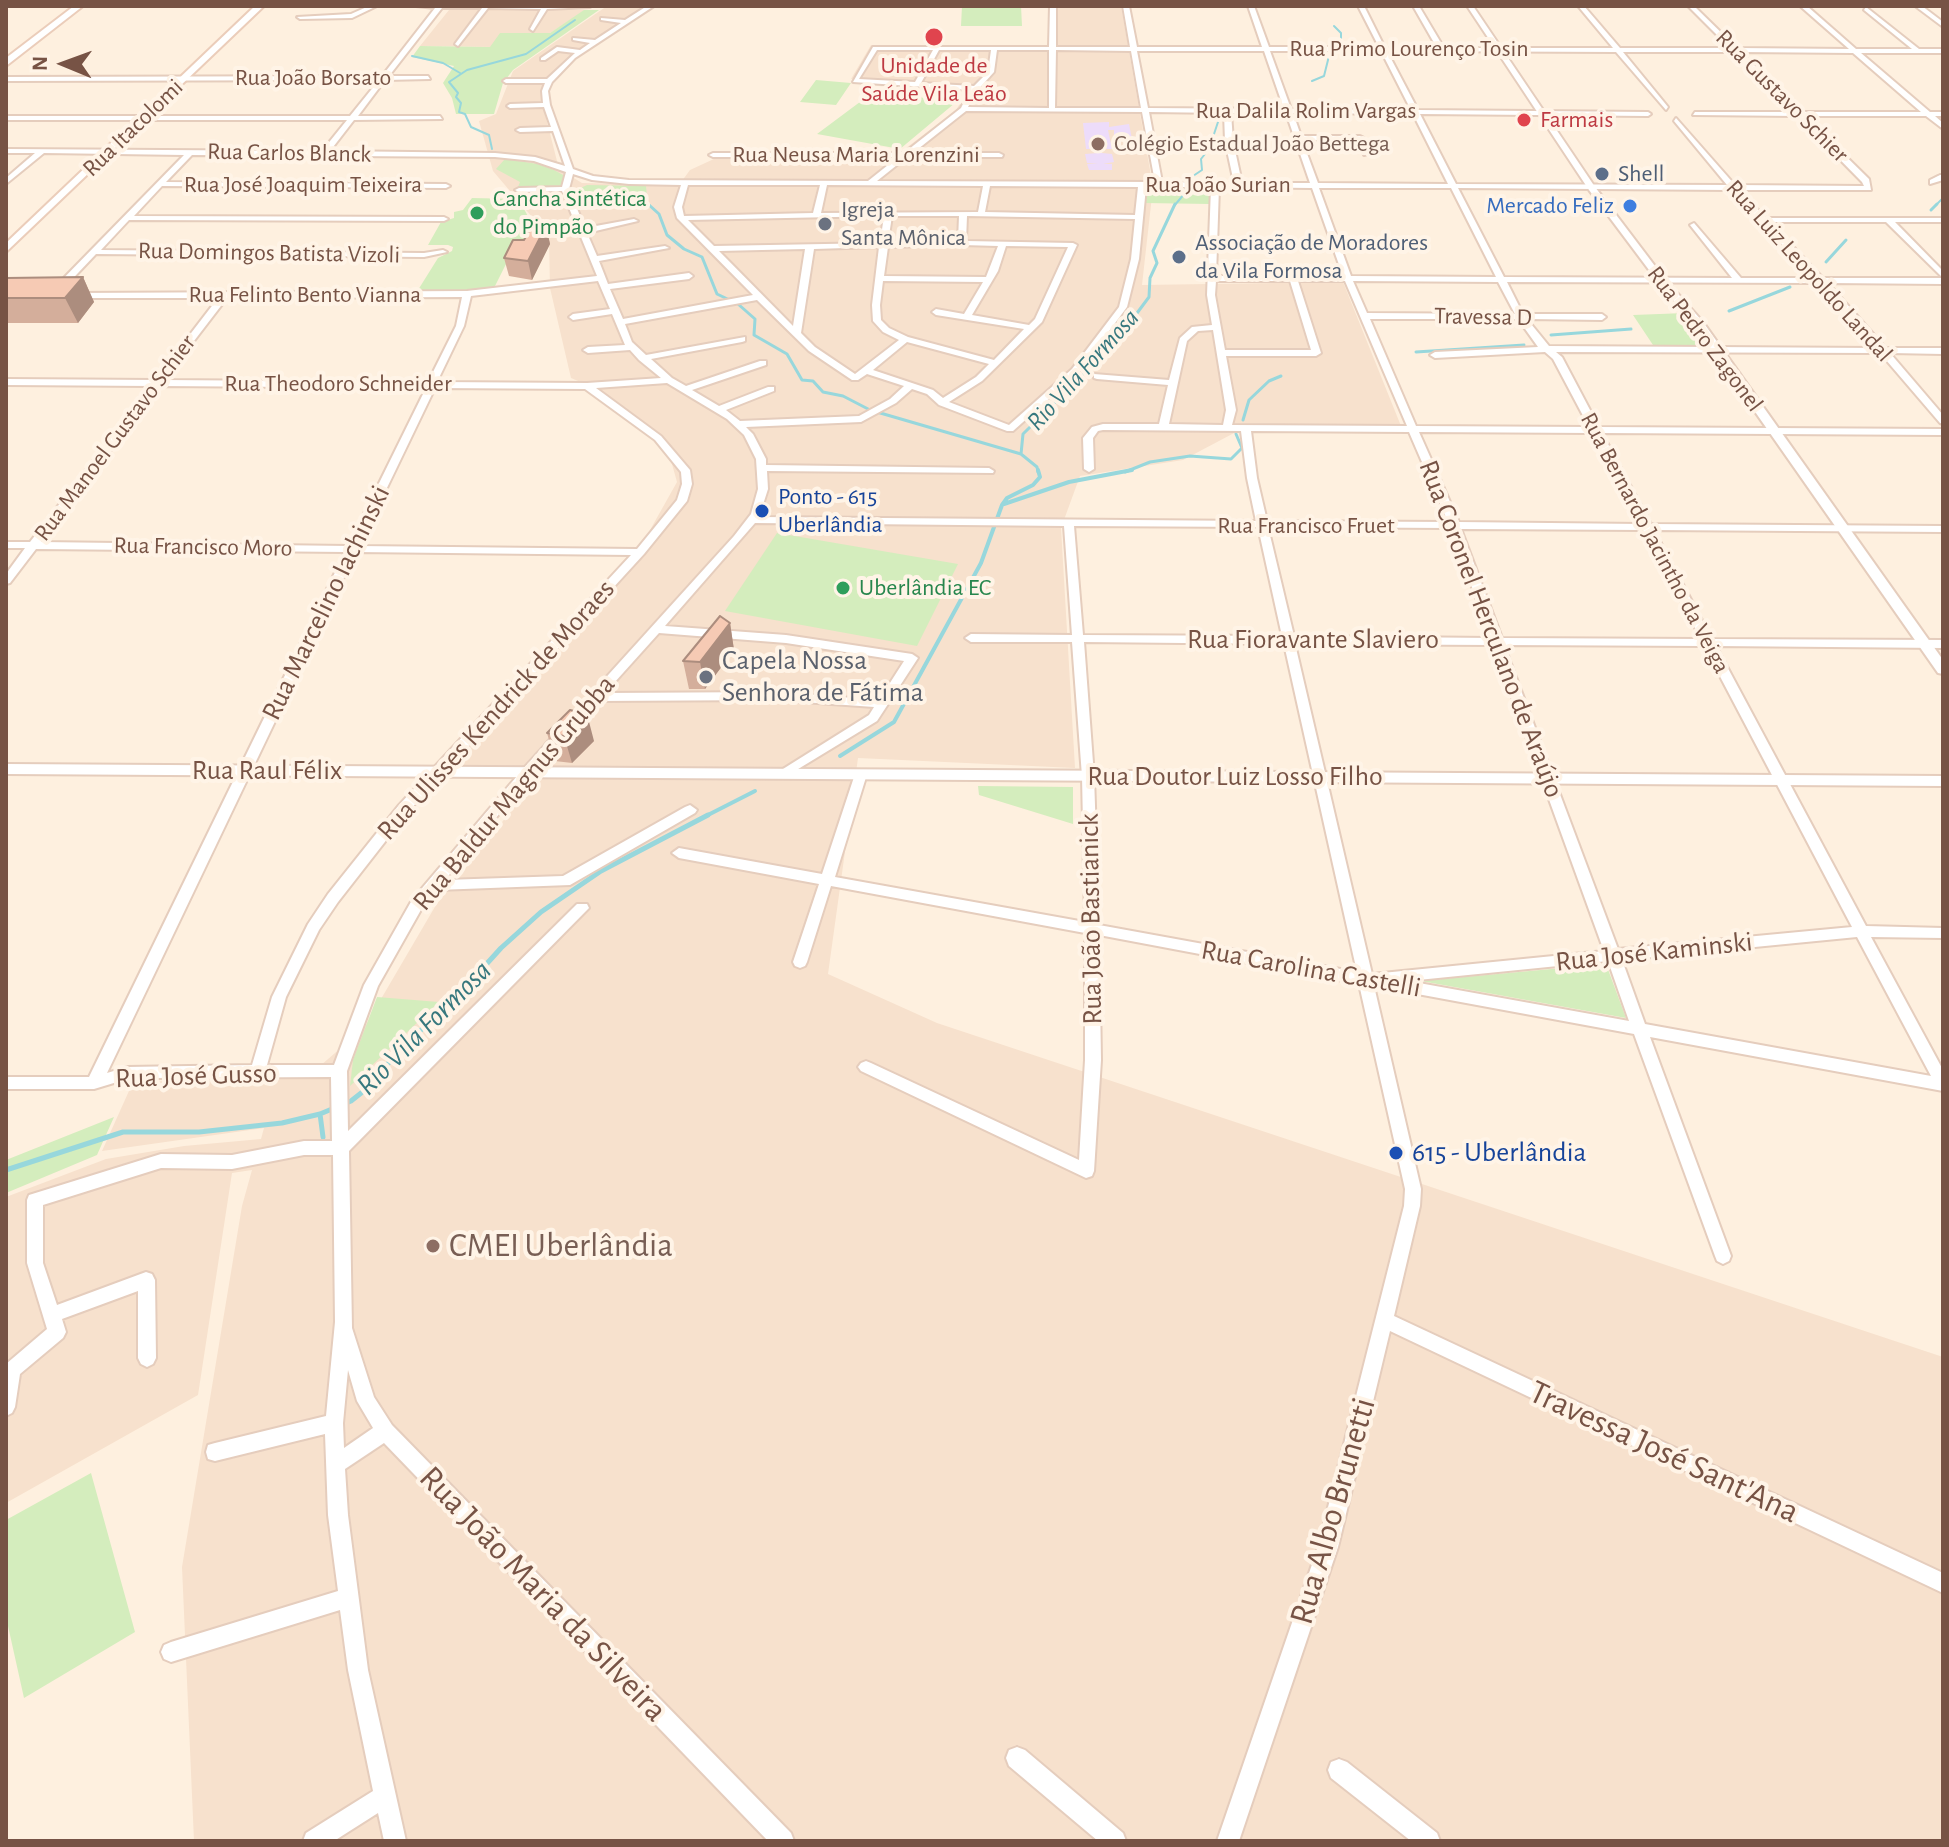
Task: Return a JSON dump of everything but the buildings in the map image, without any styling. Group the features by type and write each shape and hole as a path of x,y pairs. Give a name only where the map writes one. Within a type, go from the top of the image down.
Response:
{"main road":[{"path":"6,63 79,6"},
{"name":"Rua Itacolomi","path":"6,249 260,6"}],"street":[{"path":"300,17 352,16 374,6"},
{"path":"419,6 587,7"},
{"path":"325,153 440,6"},
{"path":"651,6 581,52 549,81 545,91 570,171 565,189 631,347 669,380 739,424 756,445 763,468 989,471"},
{"path":"1052,110 1053,6"},
{"path":"1126,6 1159,185"},
{"name":"Rua Coronel Herculano de Araújo","path":"1251,6 1348,279 1455,526 1723,1256"},
{"name":"Rua Bernardo Jacintho da Veiga","path":"1361,6 1521,318 1557,357 1943,1085"},
{"path":"1416,6 1442,50"},
{"name":"Rua Pedro Zagonel","path":"1470,6 1592,188 1717,350 1943,670"},
{"path":"1581,6 1666,108"},
{"name":"Rua Gustavo Schier","path":"1691,6 1866,181 1868,188"},
{"path":"1803,6 1943,127"},
{"path":"1918,6 1943,25"},
{"path":"458,44 486,7"},
{"path":"533,29 545,7"},
{"path":"1866,9 1918,51"},
{"path":"603,19 627,22"},
{"path":"575,39 596,42"},
{"name":"Rua Primo Lourenço Tosin","path":"917,84 855,81 875,48 1943,51"},
{"path":"937,48 917,84 975,88"},
{"path":"870,183 964,109 975,88 991,72 994,48"},
{"path":"543,59 557,49 581,52"},
{"name":"Rua João Borsato","path":"6,79 428,78"},
{"path":"506,81 549,81"},
{"path":"510,106 547,105"},
{"name":"Rua Dalila Rolim Vargas","path":"964,109 1648,114"},
{"path":"1227,111 1229,141 1239,186"},
{"path":"1695,114 1943,114"},
{"path":"6,118 440,118"},
{"name":"Rua Luiz Leopoldo Landal","path":"1676,120 1943,421"},
{"path":"520,130 555,129"},
{"path":"1298,138 1360,138 1367,153"},
{"name":"Rua Carlos Blanck","path":"6,151 509,156 546,162 570,171"},
{"path":"94,252 192,151"},
{"path":"6,182 41,152"},
{"name":"Rua Neusa Maria Lorenzini","path":"713,155 999,155"},
{"name":"Rua João Surian","path":"570,171 615,181 685,182 1868,188"},
{"path":"1933,182 1943,177"},
{"path":"685,182 678,207 681,218 757,297 819,354 855,378 905,339"},
{"path":"817,214 824,183"},
{"name":"Rua José Joaquim Teixeira","path":"160,184 446,186"},
{"path":"981,214 987,184"},
{"path":"866,371 934,394 942,403 1010,429 1075,371 1119,316 1132,279 1142,185"},
{"name":"Rua Albo Brunetti","path":"1215,185 1211,278 1231,410 1252,478 1412,1174 1412,1206 1328,1547 1228,1841"},
{"path":"519,190 565,189"},
{"path":"681,218 888,213 1138,217"},
{"path":"888,213 877,321 886,330 905,339 996,363"},
{"path":"962,243 963,214"},
{"path":"128,218 444,219"},
{"path":"1762,220 1943,220"},
{"path":"1888,220 1943,278"},
{"path":"584,231 634,221"},
{"path":"1694,225 1738,280"},
{"path":"711,249 962,243 1073,245 1046,307 1032,328 971,385 942,403"},
{"path":"968,315 989,280 1003,244"},
{"path":"796,334 810,246"},
{"path":"596,259 665,248"},
{"name":"Rua Domingos Batista Vizoli","path":"94,252 424,255 443,252"},
{"name":"Rua Felinto Bento Vianna","path":"94,252 52,296 467,294 689,276"},
{"path":"879,278 989,280"},
{"path":"1211,278 1943,278"},
{"path":"1221,353 1316,353 1293,278"},
{"name":"Rua Marcelino Iachinski","path":"94,1083 460,326 467,294"},
{"name":"Rua Manoel Gustavo Schier","path":"6,581 225,295"},
{"path":"620,322 757,297"},
{"path":"573,317 616,311"},
{"path":"936,312 1032,328"},
{"name":"Travessa D","path":"1363,316 1602,317"},
{"path":"1163,428 1179,351 1195,329 1216,327"},
{"path":"642,358 742,339"},
{"path":"588,350 631,347"},
{"path":"1435,355 1547,349 1943,351"},
{"path":"684,390 763,363"},
{"path":"1097,376 1172,383"},
{"name":"Rua Theodoro Schneider","path":"6,382 587,386 669,380"},
{"name":"Rua Ulisses Kendrick de Moraes","path":"257,1073 279,997 313,928 360,861 436,772 640,552 682,501 687,484 686,472 658,438 587,386"},
{"path":"739,424 871,414 910,386"},
{"path":"718,410 771,389"},
{"path":"1089,469 1088,441 1095,429 1237,427 1943,432"},
{"name":"Rua Baldur Magnus Grubba","path":"395,1841 358,1670 347,1598 335,1465 334,1423 344,1322 339,1071 359,1011 402,926 432,885 527,772 752,520 762,498 763,468"},
{"name":"Rua Francisco Fruet","path":"752,520 1943,529"},
{"name":"Rua João Bastianick","path":"866,1067 1086,1171 1093,1060 1088,776 1069,524"},
{"name":"Rua Francisco Moro","path":"6,545 640,552"},
{"path":"656,629 786,639 912,658 873,718 781,774"},
{"name":"Rua Fioravante Slaviero","path":"971,638 1943,644"},
{"path":"595,697 775,696 883,704"},
{"name":"Rua Raul Félix","path":"6,769 527,772"},
{"name":"Rua Doutor Luiz Losso Filho","path":"527,772 1943,781"},
{"path":"800,962 861,774"},
{"path":"432,885 565,881 690,810"},
{"name":"Rua Carolina Castelli","path":"679,853 1943,1085"},
{"path":"6,1407 12,1370 57,1332 35,1263 35,1200 161,1161 232,1162 304,1148 341,1148 582,908"},
{"name":"Rua José Kaminski","path":"1366,979 1861,931 1943,933"},
{"name":"Rua José Gusso","path":"6,1083 94,1083 127,1073 339,1071"},
{"path":"51,1315 146,1280 147,1358"},
{"name":"Travessa José Sant'Ana","path":"1384,1320 1943,1583"},
{"name":"Rua João Maria da Silveira","path":"344,1322 362,1391 375,1419 385,1431 783,1841"},
{"path":"215,1452 334,1423"},
{"path":"335,1465 385,1431"},
{"path":"171,1652 347,1598"},
{"path":"1017,1758 1115,1841"},
{"path":"1339,1770 1429,1841"},
{"path":"314,1841 384,1797"}],"shaded area":[{"path":"607,6 647,6 570,57 544,83 542,102 559,169 582,183 679,185 690,170 716,158 893,158 956,110 970,87 851,79 871,45 1047,46 1052,6 1121,6 1153,187 1142,285 1343,282 1401,426 1236,432 1183,460 1080,476 1061,528 1075,768 858,758 828,974 937,1023 1943,1357 1943,1841 194,1841 182,1567 242,1206 252,1170 232,1173 198,1395 6,1503 6,1197 106,1159 184,1146 261,1139 264,1128 102,1151 133,1082 306,1078 364,1028 436,905 534,782 568,746 543,744 517,774 426,774 636,555 677,482 670,457 604,392 571,378 550,288 549,237 493,171 479,121 496,114 513,71"},
{"path":"449,10 586,10 550,33 492,47 420,46"},
{"name":"Colégio Estadual João Bettega","path":"1109,122 1109,127 1129,124 1132,139 1114,139 1114,130 1108,130 1112,149 1102,149 1102,153 1112,154 1114,162 1103,164 1112,164 1112,170 1089,170 1087,164 1098,163 1087,163 1085,154 1098,153 1096,149 1086,149 1083,123"}],"green space":[{"path":"962,6 1021,6 1022,26 961,26"},
{"path":"584,10 599,10 513,70 503,83 494,114 456,114 452,98 443,83 454,66 412,57 420,46 490,47 500,33 550,33"},
{"path":"816,80 851,83 836,105 800,102"},
{"path":"876,90 955,103 900,149 817,134"},
{"path":"505,159 554,170 565,176 563,187 518,187 520,182 496,169"},
{"path":"587,185 646,186 647,197 597,190 591,193 603,199 578,203 574,191"},
{"path":"1157,189 1209,190 1210,204 1144,203 1147,193"},
{"path":"472,198 518,199 518,209 524,209 537,233 532,240 518,240 495,286 477,290 418,290 438,258 452,251 453,247 448,245 428,245 441,222 454,218 454,212 463,210"},
{"path":"1686,313 1708,346 1653,345 1633,315"},
{"name":"Uberlândia EC","path":"777,533 958,564 917,646 725,611"},
{"path":"978,786 1073,787 1073,824 979,795"},
{"path":"1606,964 1626,1018 1421,981"},
{"path":"377,997 439,1002 350,1086 353,1060"},
{"path":"114,1117 97,1155 6,1193 6,1160"},
{"path":"91,1473 135,1632 24,1698 6,1617 6,1520"}],"waterway":[{"path":"492,149 489,135 471,127 465,114 459,112 461,103 456,97 458,93 449,82 467,70 526,54 575,20"},
{"name":"Rio Vila Formosa","path":"1332,46 1341,39 1341,33 1334,26"},
{"path":"412,56 443,63 460,73"},
{"name":"Rio Vila Formosa","path":"1312,81 1324,76 1329,56"},
{"name":"Rio Vila Formosa","path":"1174,206 1185,193 1187,180 1202,170 1201,159 1209,149 1219,119"},
{"path":"600,192 648,204"},
{"path":"1931,210 1943,198"},
{"path":"648,204 659,214 667,235 684,249 702,257 717,294 738,304 755,319 754,335 787,354 802,380 813,381 823,392 843,396 870,410 1021,454"},
{"name":"Rio Vila Formosa","path":"1021,454 1023,434 1114,344 1149,297 1150,278 1157,263 1153,251 1174,206"},
{"path":"1826,262 1846,240"},
{"path":"1729,311 1790,287"},
{"path":"1551,335 1631,329"},
{"path":"1416,352 1524,345"},
{"path":"1243,420 1249,400 1269,381 1281,376"},
{"path":"1128,471 1150,462 1190,456 1231,459 1242,448 1236,434"},
{"name":"Rio Vila Formosa","path":"1021,454 1037,467 1038,472"},
{"name":"Rio Vila Formosa","path":"840,756 894,722 981,563 1002,505 1007,498 1033,485 1040,477 1038,470"},
{"path":"1004,504 1069,482 1128,471"},
{"name":"Rio Vila Formosa","path":"704,817 755,791"},
{"name":"Rio Vila Formosa","path":"320,1114 351,1101 370,1086 399,1050 453,1001 501,948 541,912 601,871 708,815"},
{"name":"Rio Vila Formosa","path":"6,1170 123,1132 199,1132 282,1123 320,1114"},
{"path":"320,1114 323,1137"}],"place":[{"name":"Unidade de Saúde Vila Leão","path":"934,37"},
{"name":"Farmais","path":"1524,120"},
{"name":"Colégio Estadual João Bettega","path":"1098,144"},
{"name":"Shell","path":"1602,174"},
{"name":"Mercado Feliz","path":"1630,206"},
{"name":"Cancha Sintética do Pimpão","path":"477,213"},
{"name":"Igreja Santa Mônica","path":"825,224"},
{"name":"Associação de Moradores da Vila Formosa","path":"1179,257"},
{"name":"Ponto - 615 Uberlândia","path":"762,511"},
{"name":"Uberlândia EC","path":"843,588"},
{"name":"Capela Nossa Senhora de Fátima","path":"706,677"},
{"name":"615 - Uberlândia","path":"1396,1153"},
{"name":"CMEI Uberlândia","path":"433,1246"}]}
